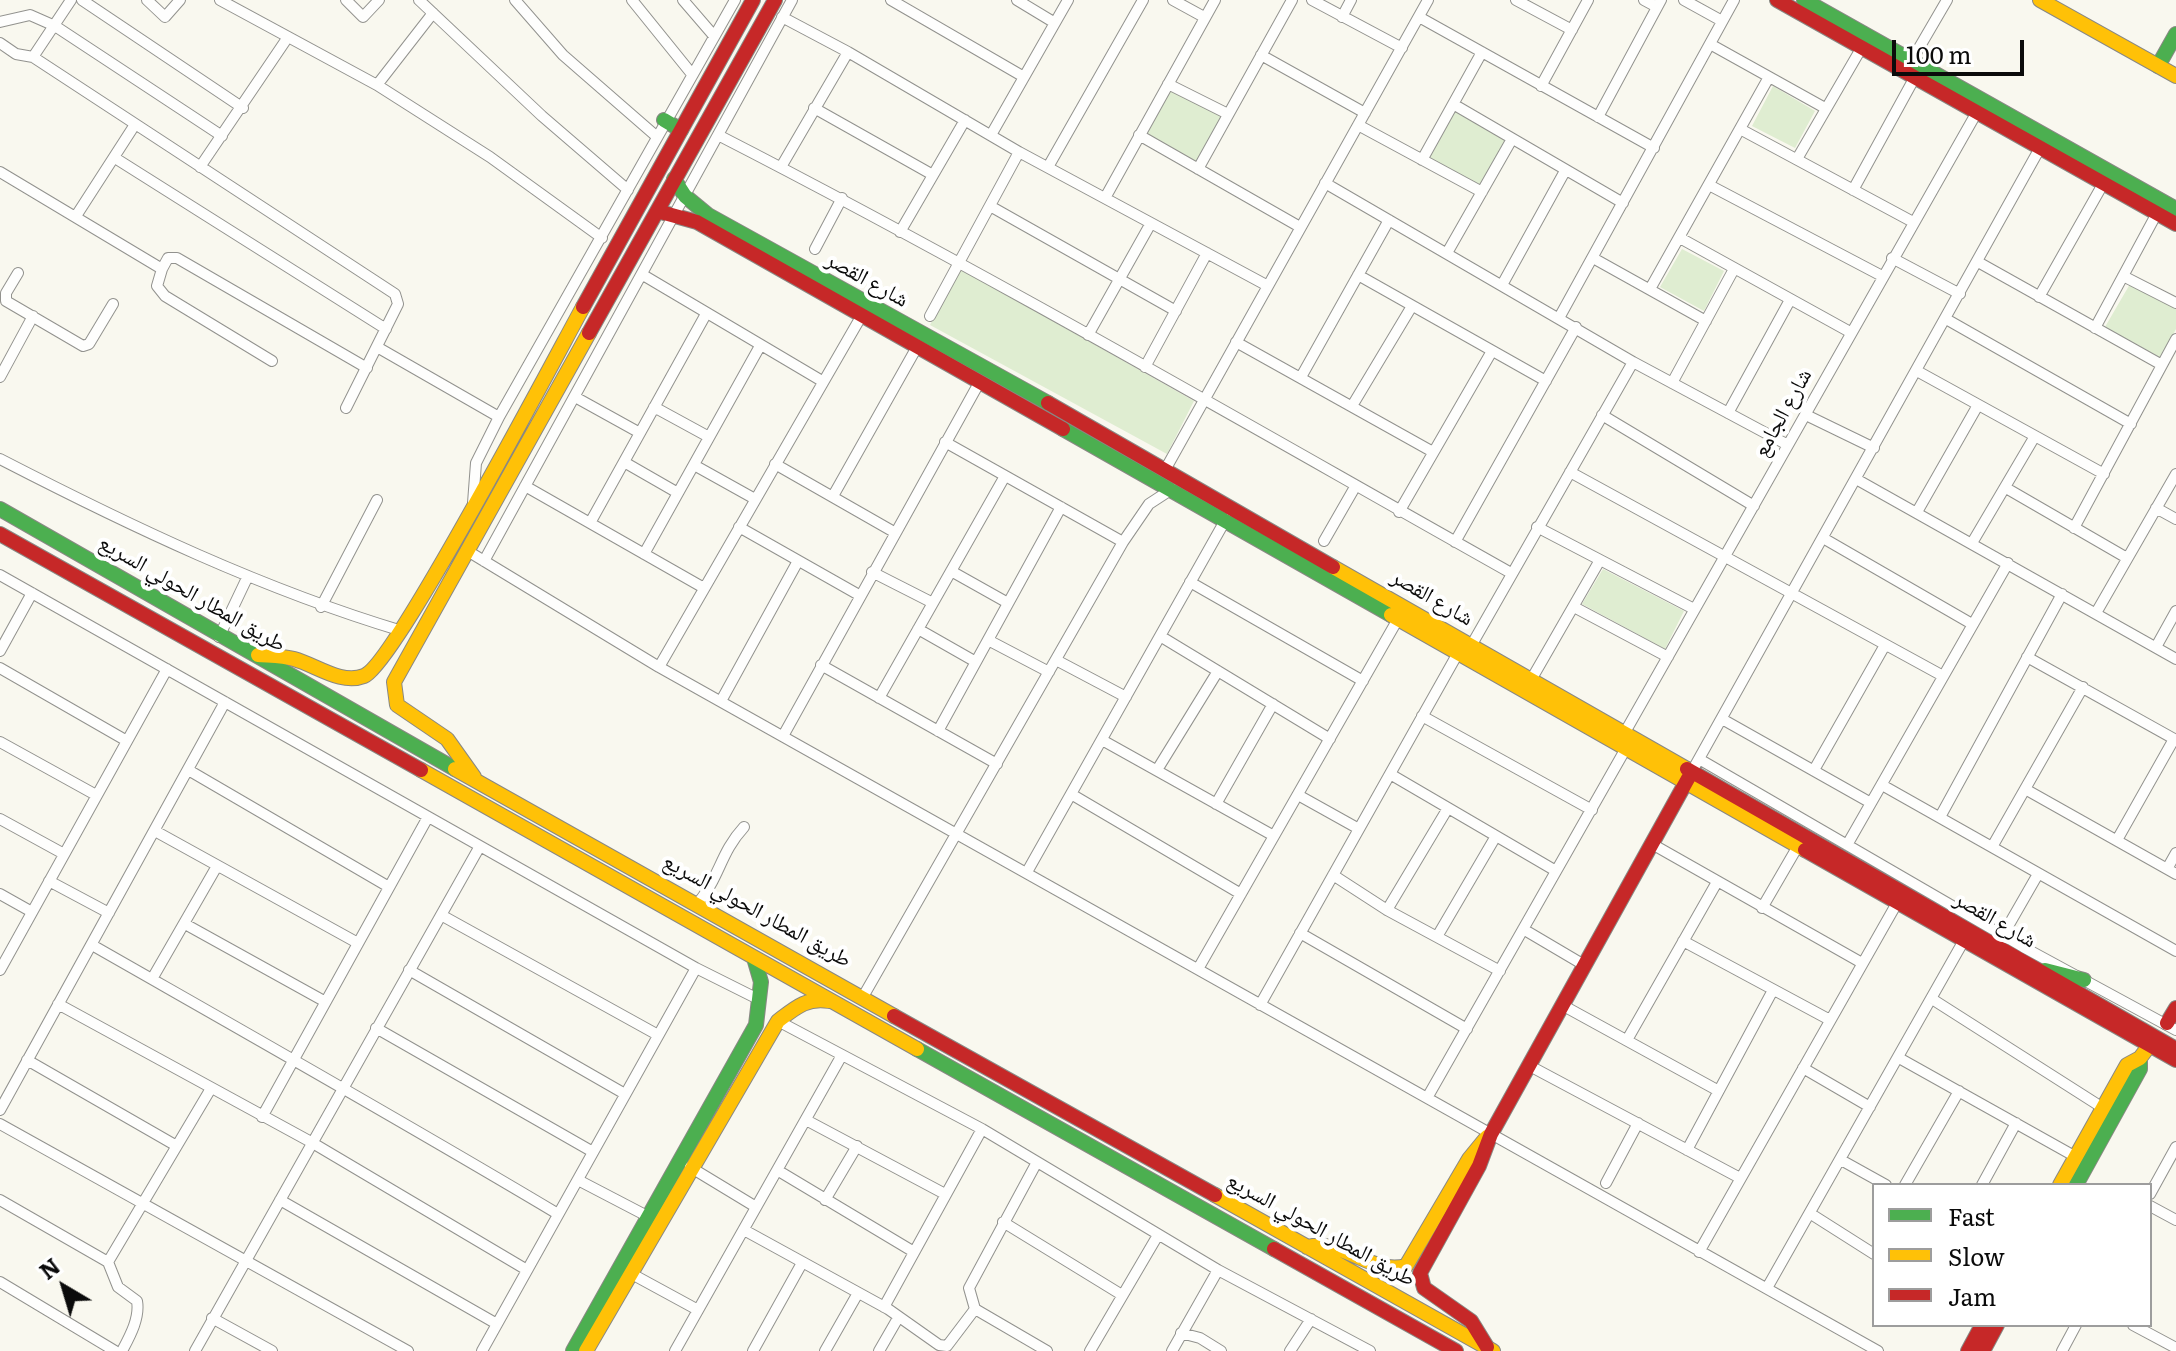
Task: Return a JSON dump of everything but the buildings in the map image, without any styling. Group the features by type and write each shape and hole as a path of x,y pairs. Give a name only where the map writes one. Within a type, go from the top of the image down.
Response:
{"main road":[{"path":"246,651 293,659 344,678 357,679 380,664 402,631 753,0"},
{"path":"484,785 468,769 447,739 401,709 393,691 396,677 775,0"},
{"path":"1777,0 1808,7 1862,47 2103,184 2171,213"},
{"path":"2040,0 2176,76"},
{"path":"1838,27 1912,60 2171,213"},
{"path":"2158,66 2176,34"},
{"path":"726,48 730,57 742,57"},
{"path":"711,76 720,75 726,85"},
{"path":"664,120 681,130"},
{"name":"شارع القصر","path":"674,179 685,196 702,212 1000,385 1165,470 1339,577 1464,649 1531,680 1692,772 1917,908 2031,967 2176,1049"},
{"path":"657,211 697,222 979,383 1000,385"},
{"path":"1016,394 1172,489 1339,577"},
{"path":"531,397 539,406 548,405"},
{"path":"514,429 524,428 531,435"},
{"name":"طريق المطار الحولي السريع","path":"0,509 219,637 864,995 1490,1349"},
{"name":"طريق المطار الحولي السريع","path":"0,534 1456,1351"},
{"path":"1370,595 1398,619 1464,649 1625,750 1692,772 1528,1065 1420,1277 1427,1290 1471,1321 1490,1349"},
{"name":"شارع القصر","path":"1692,772 1798,846 1897,903 1917,908"},
{"name":"شارع القصر","path":"1947,925 1963,942 2144,1052 2176,1060"},
{"path":"586,1351 690,1167 695,1147 756,1025 761,974 748,952"},
{"path":"2031,967 2084,980"},
{"path":"573,1351 649,1217 778,1021 799,1004 817,999 837,1003"},
{"path":"2172,1026 2176,1008"},
{"path":"2061,1183 2127,1065 2144,1052"},
{"path":"2077,1183 2140,1069 2144,1052"},
{"path":"1307,1247 1335,1244 1388,1269 1406,1266 1469,1159 1491,1134"},
{"path":"1968,1351 1981,1327"},
{"path":"1983,1351 1996,1327"}],"street":[{"path":"33,57 71,0"},
{"path":"82,0 243,108"},
{"path":"147,0 165,17 180,0"},
{"path":"220,0 377,85 490,157 602,238"},
{"path":"346,0 363,17 379,0"},
{"path":"419,0 554,126 628,190"},
{"path":"515,0 563,55 656,136"},
{"path":"632,0 691,73"},
{"path":"683,0 714,36"},
{"path":"473,503 476,463 499,417 602,238 664,120 735,0"},
{"path":"484,561 792,0"},
{"path":"891,0 1024,77"},
{"path":"1017,0 1055,23"},
{"path":"991,135 1068,0"},
{"path":"1048,167 1143,0"},
{"path":"1173,0 1204,17"},
{"path":"1105,198 1215,0"},
{"path":"1198,169 1292,0"},
{"path":"1312,0 1402,48"},
{"path":"1342,17 1351,0"},
{"path":"1165,470 1428,0"},
{"path":"1516,0 1572,30"},
{"path":"1541,86 1588,0"},
{"path":"1598,117 1659,4 1644,0"},
{"path":"1684,0 1722,21"},
{"path":"1559,318 1734,0"},
{"path":"1912,60 1947,0"},
{"path":"377,85 433,13"},
{"path":"0,22 30,15 55,26 222,136"},
{"path":"782,17 1019,152 1268,286"},
{"path":"1419,17 1654,148"},
{"path":"200,167 243,108 288,37"},
{"path":"0,43 16,54 33,57 134,126 389,289 398,304 346,408"},
{"path":"1710,44 1825,108"},
{"path":"1797,159 1862,47"},
{"path":"781,167 848,52"},
{"path":"1422,160 1482,52"},
{"path":"1261,55 1365,113"},
{"path":"1650,289 1769,77"},
{"path":"1853,190 1915,77"},
{"path":"1168,84 1228,114"},
{"path":"1453,104 1623,203"},
{"path":"814,108 933,175"},
{"name":"شارع الجامع","path":"1624,734 1977,112"},
{"path":"900,232 965,120"},
{"path":"1358,125 1482,192"},
{"path":"76,216 134,126"},
{"path":"1740,129 1913,222"},
{"path":"718,135 842,198 1511,573"},
{"path":"1139,135 1300,227"},
{"path":"1447,253 1512,139"},
{"path":"2040,148 1692,772 1847,845 2003,935 2172,1026"},
{"path":"930,316 1019,152"},
{"path":"115,158 386,329"},
{"path":"1502,285 1565,171"},
{"path":"0,172 162,269"},
{"path":"1325,183 1633,362 1788,445"},
{"path":"2039,297 2103,184"},
{"path":"1709,185 1882,276"},
{"path":"815,249 842,198"},
{"path":"990,206 1176,311"},
{"path":"2095,328 2123,276 2171,213"},
{"path":"1301,377 1389,220"},
{"path":"1088,335 1151,223"},
{"path":"1680,238 1850,332"},
{"path":"1145,367 1207,253"},
{"path":"272,361 165,296 157,286 170,256 367,368"},
{"path":"1593,258 1706,321"},
{"path":"1892,258 1960,294"},
{"path":"1978,262 2162,365"},
{"path":"1672,383 1734,269"},
{"path":"18,273 5,298 86,346 113,304"},
{"path":"643,275 822,381"},
{"path":"1358,275 1546,381"},
{"path":"2123,276 2176,303"},
{"path":"1728,413 1790,300"},
{"path":"1352,406 1412,306"},
{"path":"590,523 706,314"},
{"path":"659,667 862,315"},
{"path":"0,377 33,316"},
{"path":"1946,319 2131,424"},
{"path":"1455,542 1576,327"},
{"path":"2074,528 2176,339"},
{"path":"1236,342 1433,452"},
{"path":"644,554 760,346"},
{"path":"377,347 499,417"},
{"path":"833,496 917,347"},
{"path":"1399,512 1492,351"},
{"path":"1260,1005 1422,716 1511,573 1633,362"},
{"path":"1917,371 2104,474"},
{"path":"783,736 979,383"},
{"path":"575,397 640,433"},
{"path":"1917,512 1978,405"},
{"path":"654,407 709,437"},
{"path":"1602,415 1754,506"},
{"path":"1806,415 1874,448"},
{"path":"1972,543 2035,436"},
{"path":"945,442 1123,542"},
{"path":"0,459 247,578 321,607 402,631"},
{"path":"624,462 678,493"},
{"path":"775,464 894,532"},
{"path":"694,465 755,499"},
{"path":"1570,472 1943,676"},
{"path":"2096,613 2176,474"},
{"path":"879,698 1005,476"},
{"path":"1856,479 2176,659"},
{"path":"525,486 704,588"},
{"path":"1324,541 1355,487"},
{"path":"2006,488 2127,558"},
{"path":"864,995 1123,542 1149,504 1172,489"},
{"path":"321,607 377,500"},
{"path":"938,731 1061,507"},
{"path":"2156,508 2176,519"},
{"path":"1027,872 1226,519"},
{"path":"739,527 859,595"},
{"path":"1537,527 1694,609"},
{"path":"1823,538 1972,624"},
{"path":"466,550 659,667 958,832 1878,1351"},
{"path":"1531,680 1600,560"},
{"path":"721,701 798,561"},
{"path":"1847,845 2008,563"},
{"path":"951,571 1008,603"},
{"path":"872,572 933,603"},
{"path":"0,575 696,968 760,1000"},
{"path":"219,637 247,578"},
{"path":"1190,582 1363,681"},
{"path":"0,651 32,593"},
{"path":"1940,817 2062,594"},
{"path":"1574,607 1668,657"},
{"path":"2156,647 2176,611"},
{"path":"1198,969 1398,619"},
{"path":"918,629 976,662"},
{"path":"1160,636 1330,739"},
{"path":"988,640 1049,672"},
{"path":"1814,770 1885,645"},
{"path":"2027,657 2175,740 2117,840"},
{"path":"1056,660 1126,697"},
{"path":"821,665 997,764"},
{"path":"0,668 127,741"},
{"path":"0,969 167,669"},
{"path":"1157,770 1218,671"},
{"path":"1992,847 2083,687"},
{"path":"0,1110 190,771 225,702"},
{"path":"1216,804 1273,704"},
{"path":"1422,716 1592,810"},
{"path":"1722,719 1871,803"},
{"path":"1102,740 1274,836"},
{"path":"0,742 96,795"},
{"path":"1427,1098 1625,750"},
{"path":"190,771 389,887"},
{"path":"1390,774 1556,871"},
{"path":"1882,785 2176,951"},
{"path":"2025,789 2172,871 2176,853"},
{"path":"1071,794 1241,894"},
{"path":"1298,795 1359,829"},
{"path":"1387,910 1448,808"},
{"path":"262,1117 356,942 428,817"},
{"path":"0,819 64,854"},
{"path":"698,903 713,885 727,845 744,827"},
{"path":"155,831 356,942"},
{"path":"1438,935 1496,836"},
{"path":"1652,844 1862,963"},
{"path":"195,1351 340,1089 480,846"},
{"path":"1762,908 1798,846"},
{"path":"152,979 217,866"},
{"path":"2003,935 2038,874"},
{"path":"1333,875 1387,910 1500,971"},
{"path":"49,881 109,913"},
{"path":"1627,1040 1717,882"},
{"path":"0,894 32,912"},
{"path":"1699,1252 1897,903"},
{"path":"441,915 658,1035"},
{"path":"185,924 324,1001"},
{"path":"1523,929 1584,965"},
{"path":"1300,933 1467,1029"},
{"path":"1683,941 1830,1020"},
{"path":"1767,1288 1963,942"},
{"path":"92,945 295,1059 340,1089 558,1214"},
{"path":"482,1351 696,968"},
{"path":"409,970 625,1094"},
{"path":"1687,1150 1773,990"},
{"path":"1932,999 2103,1108"},
{"path":"58,1004 210,1090 311,1142 527,1270"},
{"path":"1562,1005 1717,1090"},
{"path":"778,1021 982,1129 1218,1270 1368,1350"},
{"path":"376,1028 593,1152"},
{"path":"675,1351 842,1055"},
{"path":"1899,1058 2076,1157"},
{"path":"27,1060 175,1145"},
{"path":"1528,1065 1740,1178"},
{"path":"1803,1068 1870,1107"},
{"path":"0,1080 12,1087"},
{"path":"108,1262 210,1090"},
{"path":"1906,1183 1959,1091"},
{"path":"806,1120 945,1194"},
{"path":"1606,1183 1638,1123"},
{"path":"1983,1183 2016,1123"},
{"path":"0,1124 408,1351"},
{"path":"884,1307 982,1129"},
{"path":"825,1200 857,1146"},
{"path":"2152,1190 2176,1147"},
{"path":"1841,1160 1882,1183"},
{"path":"1037,1162 969,1288 975,1309 1047,1351"},
{"path":"690,1167 756,1207"},
{"path":"777,1170 914,1252"},
{"path":"578,1180 649,1217"},
{"path":"0,1200 108,1262 118,1287 137,1301 138,1307 132,1333 122,1351"},
{"path":"280,1200 497,1324"},
{"path":"2152,1207 2176,1220"},
{"path":"1811,1214 1872,1253"},
{"path":"1003,1222 1122,1295"},
{"path":"744,1230 884,1307 939,1345 947,1346 975,1309"},
{"path":"1090,1351 1158,1235"},
{"path":"753,1351 802,1263"},
{"path":"1172,1351 1218,1270"},
{"path":"630,1273 698,1310"},
{"path":"2,1288 115,1351"},
{"path":"825,1351 858,1293"},
{"path":"212,1318 272,1351"},
{"path":"879,1351 898,1318"},
{"path":"1290,1351 1311,1319"},
{"path":"2062,1351 2075,1327"},
{"path":"2137,1327 2176,1348"},
{"path":"1181,1333 1200,1338 1221,1351"}],"green space":[{"path":"1773,86 1815,111 1795,148 1752,126"},
{"path":"1169,90 1222,116 1197,163 1145,134"},
{"path":"1454,110 1507,141 1481,188 1428,158"},
{"path":"1682,249 1724,271 1704,311 1660,287"},
{"path":"960,268 1194,401 1167,454 930,325"},
{"path":"2130,284 2176,308 2176,329 2161,358 2105,327"},
{"path":"1603,569 1684,611 1665,649 1582,604"}],"traffic: fast":[{"path":"1804,0 2176,209"},
{"path":"2158,66 2176,34"},
{"path":"664,120 681,130"},
{"path":"674,179 685,196 708,215 1048,403"},
{"path":"1063,429 1391,615"},
{"path":"0,509 455,769"},
{"path":"573,1351 756,1025 761,982 754,958"},
{"path":"2045,970 2084,980"},
{"path":"917,1049 1274,1249"},
{"path":"2077,1183 2140,1069 2140,1058"}],"traffic: slow":[{"path":"2040,0 2176,76"},
{"path":"258,655 294,659 346,678 364,676 381,659 439,567 583,307"},
{"path":"474,777 447,739 397,705 394,682 589,333"},
{"path":"1333,567 1687,769"},
{"path":"1391,615 1805,850"},
{"path":"455,769 894,1016"},
{"path":"421,770 917,1049"},
{"path":"586,1351 778,1021 808,1002 829,1001"},
{"path":"2061,1183 2127,1065 2140,1058 2149,1046"},
{"path":"1307,1247 1334,1248 1381,1266 1406,1266 1469,1159 1487,1137"},
{"path":"1215,1195 1493,1351"}],"traffic: jam":[{"path":"583,307 753,0"},
{"path":"589,333 775,0"},
{"path":"1777,0 2176,224"},
{"path":"657,211 697,222 1063,429"},
{"path":"1048,403 1333,567"},
{"path":"0,534 421,770"},
{"path":"1687,769 2176,1049"},
{"path":"1487,1347 1471,1321 1424,1288 1420,1273 1479,1166 1491,1134 1690,775"},
{"path":"1805,850 2176,1060"},
{"path":"2167,1023 2176,1008"},
{"path":"894,1016 1215,1195"},
{"path":"1274,1249 1456,1351"},
{"path":"1968,1351 1981,1327"},
{"path":"1983,1351 1996,1327"}]}
